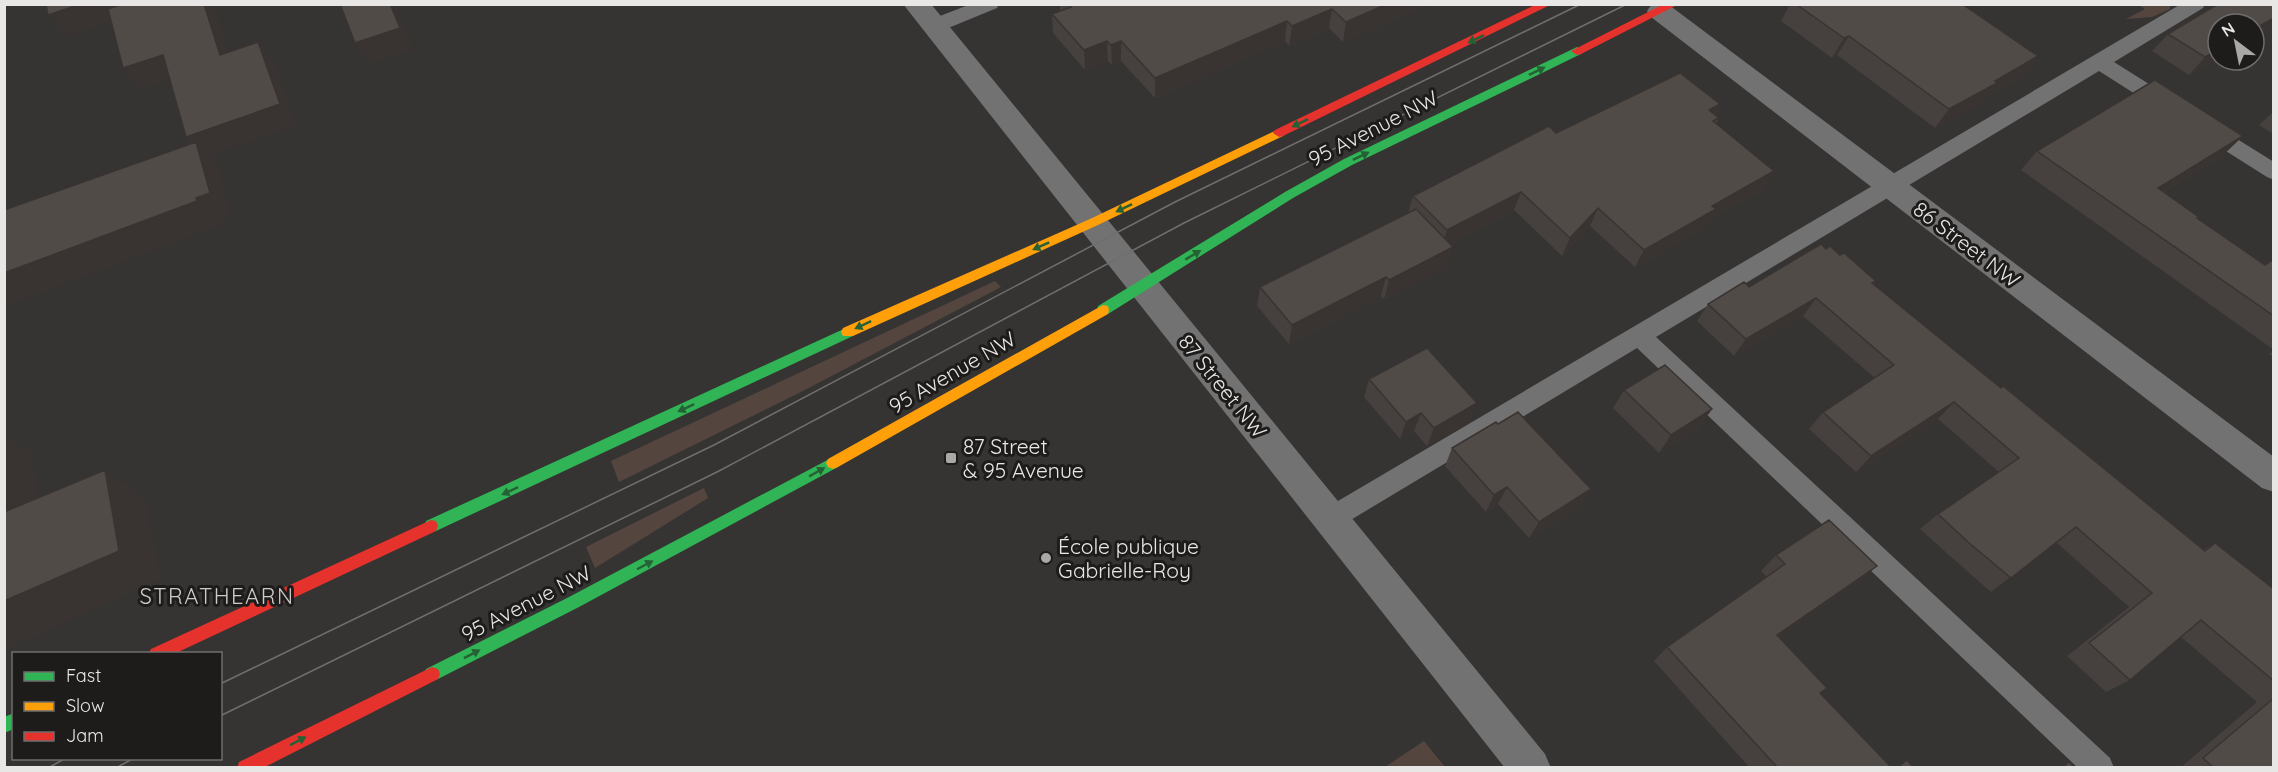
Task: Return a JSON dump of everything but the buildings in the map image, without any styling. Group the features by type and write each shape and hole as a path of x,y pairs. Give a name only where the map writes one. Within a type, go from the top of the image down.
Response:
{"street":[{"name":"87 Street NW","path":"916,4 1094,222 1531,768"},
{"name":"95 Avenue NW","path":"160,652 919,299 1094,222 1547,4"},
{"name":"95 Avenue NW","path":"245,768 574,602 883,436 1144,286 1289,195 1348,162 1667,8"},
{"name":"86 Street NW","path":"1667,8 1891,186 2274,477"}],"lane":[{"path":"934,27 990,4"},
{"path":"1330,519 2196,4"},
{"path":"2100,62 2274,172"},
{"path":"1639,336 2100,768"}],"shaded area":[{"path":"2170,4 2170,9 2152,17 2126,19 2145,9 2139,5"},
{"path":"995,281 1001,287 803,391 619,482 611,461"},
{"path":"704,488 708,498 595,568 586,547"},
{"path":"1424,741 1445,767 1385,767"}],"tram line":[{"path":"222,683 714,445 1175,202 1581,4"},
{"path":"222,715 719,471 1184,223 1627,4"},
{"path":"48,768 62,760"},
{"path":"116,768 130,760"}],"traffic: fast":[{"path":"1103,310 1289,195 1348,162 1577,51"},
{"path":"431,526 848,332"},
{"path":"432,674 574,602 833,463"},
{"path":"4,725 12,722"}],"traffic: slow":[{"path":"848,332 1094,222 1279,133"},
{"path":"833,463 1103,310"}],"traffic: jam":[{"path":"1279,133 1547,4"},
{"path":"1577,51 1674,4"},
{"path":"160,652 431,526"},
{"path":"245,768 432,674"}],"place":[{"name":"87 Street & 95 Avenue","path":"951,458"},
{"name":"École publique Gabrielle-Roy","path":"1046,558"}],"district":[{"name":"STRATHEARN","path":"217,596"}]}
